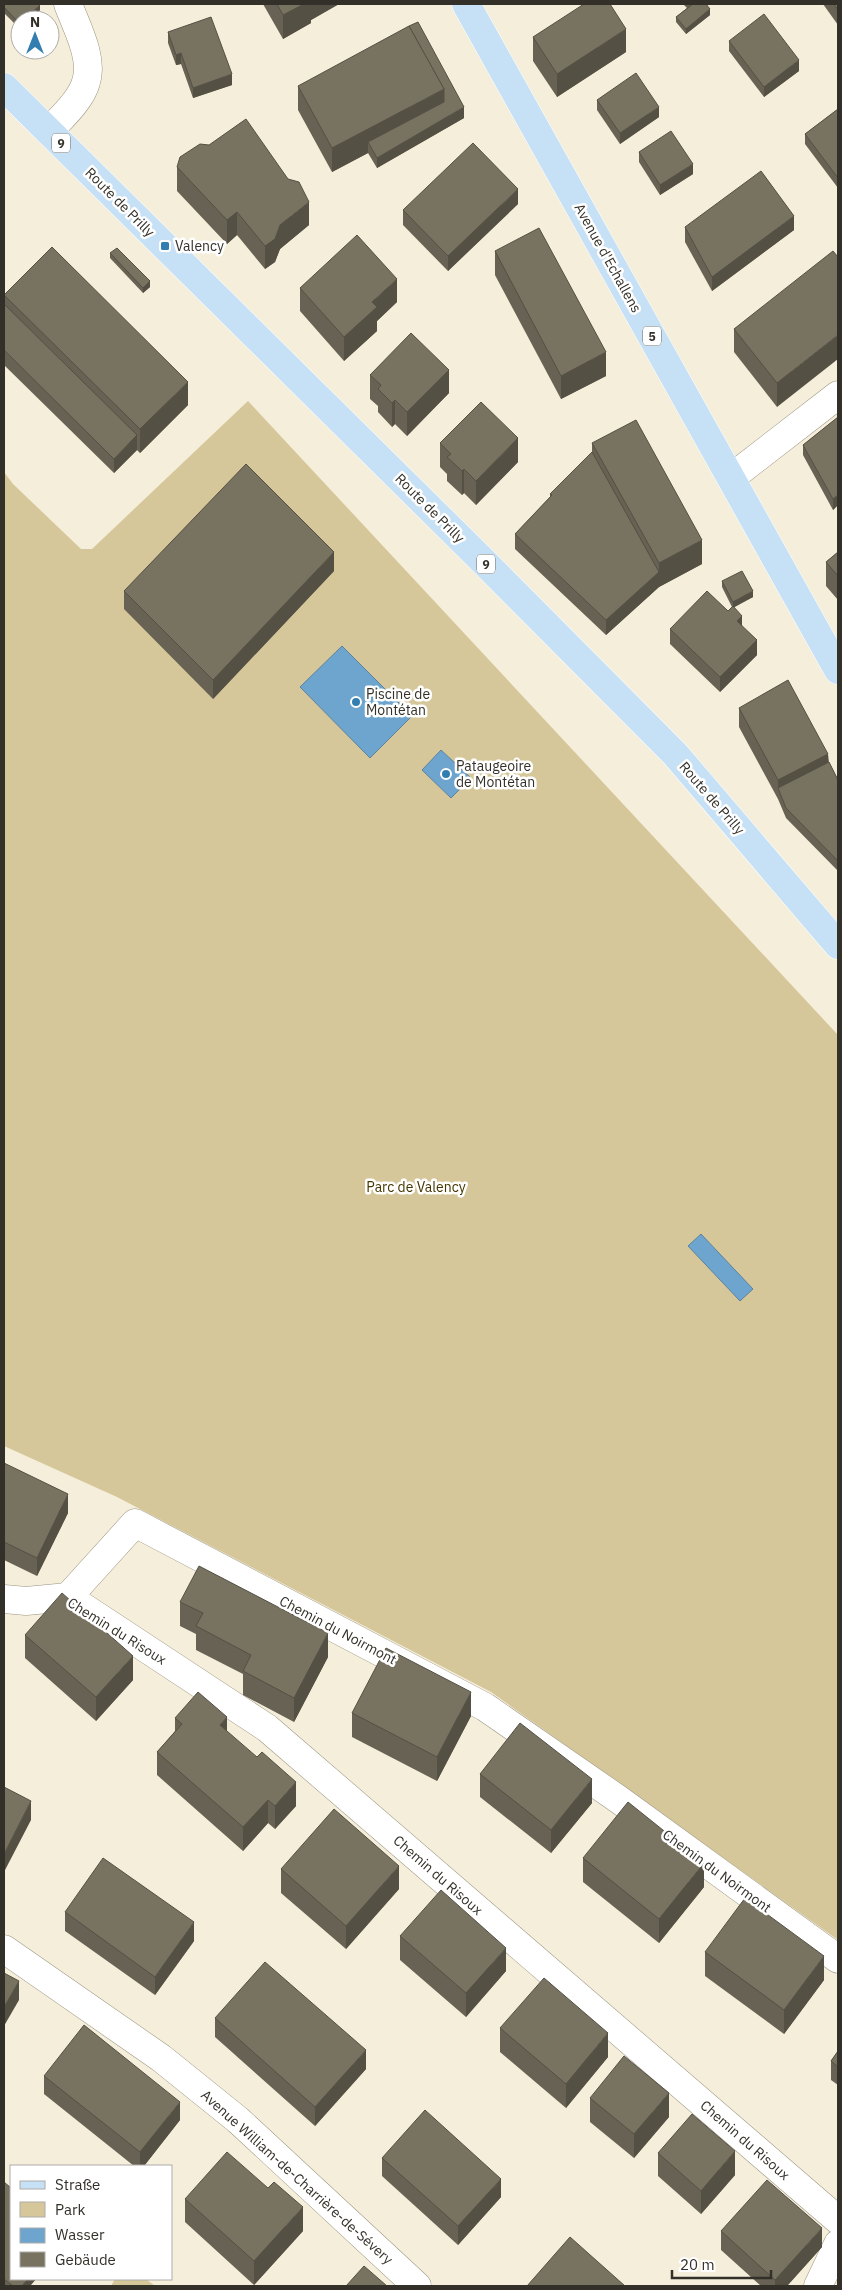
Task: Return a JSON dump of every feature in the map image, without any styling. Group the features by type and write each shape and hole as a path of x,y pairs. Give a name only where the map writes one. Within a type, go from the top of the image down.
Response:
{"main road":[{"name":"Avenue d'Echallens","path":"466,4 732,477 838,670"},
{"name":"Route de Prilly","path":"4,86 675,754 838,945"}],"street":[{"path":"49,131 71,107 87,81 87,58 68,4"},
{"path":"732,477 838,394"},
{"name":"Chemin du Noirmont","path":"68,1597 135,1522 485,1707 618,1798 838,1959"},
{"name":"Chemin du Risoux","path":"4,1599 26,1601 68,1597 267,1728 838,2220"},
{"name":"Avenue William-de-Charrière-de-Sévery","path":"4,1949 161,2058 238,2120 417,2286"},
{"path":"818,2286 838,2244"}],"green space":[{"name":"Parc de Valency","path":"248,401 838,1035 838,1940 491,1692 117,1497 4,1446 4,472 13,484 81,549 92,549"},
{"path":"114,2280 147,2280 155,2286 111,2286"}],"water":[{"name":"Piscine de Montétan","path":"342,646 412,716 370,758 300,687"},
{"name":"Pataugeoire de Montétan","path":"441,750 471,778 451,798 422,770"},
{"path":"701,1234 753,1289 740,1301 688,1246"}],"building":[{"path":"4,4 40,4 35,10 10,10 10,13 4,7"},
{"path":"277,4 304,4 283,15"},
{"path":"584,4 610,4 626,29 557,74 533,37"},
{"path":"693,4 706,4 710,9 686,29 676,17"},
{"path":"764,14 799,60 764,87 729,41"},
{"path":"211,17 232,74 193,88 181,53 176,55 168,32"},
{"path":"418,22 464,107 377,158 368,142 444,102 444,89 409,26"},
{"path":"409,26 444,89 332,148 298,86"},
{"path":"636,73 659,107 620,133 597,100"},
{"path":"838,109 838,178 805,134"},
{"path":"246,119 288,179 299,182 309,202 280,225 275,239 265,246 237,212 227,220 177,167 180,157 200,144 209,145"},
{"path":"671,131 693,164 660,185 639,152"},
{"path":"473,143 518,189 448,256 403,210"},
{"path":"761,171 794,216 712,277 685,227"},
{"path":"539,228 606,352 561,376 495,251"},
{"path":"357,235 397,279 372,302 377,307 344,337 300,288"},
{"path":"52,247 188,382 140,429 4,295"},
{"path":"117,248 150,281 143,288 110,253"},
{"path":"833,251 838,257 838,335 777,383 734,329"},
{"path":"4,304 137,435 114,459 4,350"},
{"path":"411,333 449,370 407,412 395,400 392,403 378,389 381,385 370,375"},
{"path":"481,402 518,438 476,481 464,469 462,471 447,457 451,454 440,443"},
{"path":"838,417 838,495 833,499 803,445"},
{"path":"636,420 702,540 659,563 592,443"},
{"path":"592,452 659,572 606,620 515,534 552,495 550,494"},
{"path":"246,464 334,552 213,680 124,591"},
{"path":"838,552 838,576 826,562"},
{"path":"742,571 753,591 733,602 722,581"},
{"path":"707,591 728,611 733,606 742,616 737,621 757,640 720,677 670,629"},
{"path":"788,680 828,754 778,780 739,708"},
{"path":"829,762 838,780 838,861 786,808 778,788"},
{"path":"4,1463 68,1494 37,1558 4,1542"},
{"path":"199,1566 328,1633 294,1698 243,1671 251,1655 196,1626 203,1613 180,1602"},
{"path":"62,1593 133,1656 96,1697 25,1635"},
{"path":"386,1648 471,1692 437,1757 352,1713"},
{"path":"198,1692 227,1717 220,1725 257,1757 262,1752 296,1782 275,1806 268,1800 243,1827 157,1752 182,1724 175,1718"},
{"path":"520,1723 592,1779 551,1830 480,1774"},
{"path":"4,1787 31,1801 4,1854"},
{"path":"628,1802 704,1863 659,1919 583,1858"},
{"path":"334,1809 399,1866 346,1926 281,1869"},
{"path":"103,1858 194,1922 155,1977 65,1912"},
{"path":"441,1890 506,1948 466,1993 400,1936"},
{"path":"745,1898 824,1956 784,2010 705,1952"},
{"path":"265,1962 366,2050 315,2107 215,2018"},
{"path":"4,1973 19,1981 4,2007"},
{"path":"544,1978 608,2033 566,2084 500,2028"},
{"path":"84,2025 180,2102 140,2152 44,2076"},
{"path":"838,2051 838,2067 831,2061"},
{"path":"624,2056 669,2093 634,2134 590,2098"},
{"path":"425,2110 501,2179 458,2226 382,2158"},
{"path":"692,2114 735,2151 701,2191 658,2153"},
{"path":"227,2152 268,2188 274,2182 303,2207 254,2261 185,2199"},
{"path":"767,2180 822,2228 775,2280 721,2231"},
{"path":"4,2182 10,2187 10,2280 27,2280 22,2286 13,2286 4,2279"},
{"path":"570,2237 625,2286 527,2286"},
{"path":"364,2266 387,2286 346,2286"}],"place":[{"name":"Valency","path":"165,246"},
{"name":"Piscine de Montétan","path":"356,702"},
{"name":"Pataugeoire de Montétan","path":"446,774"}]}
